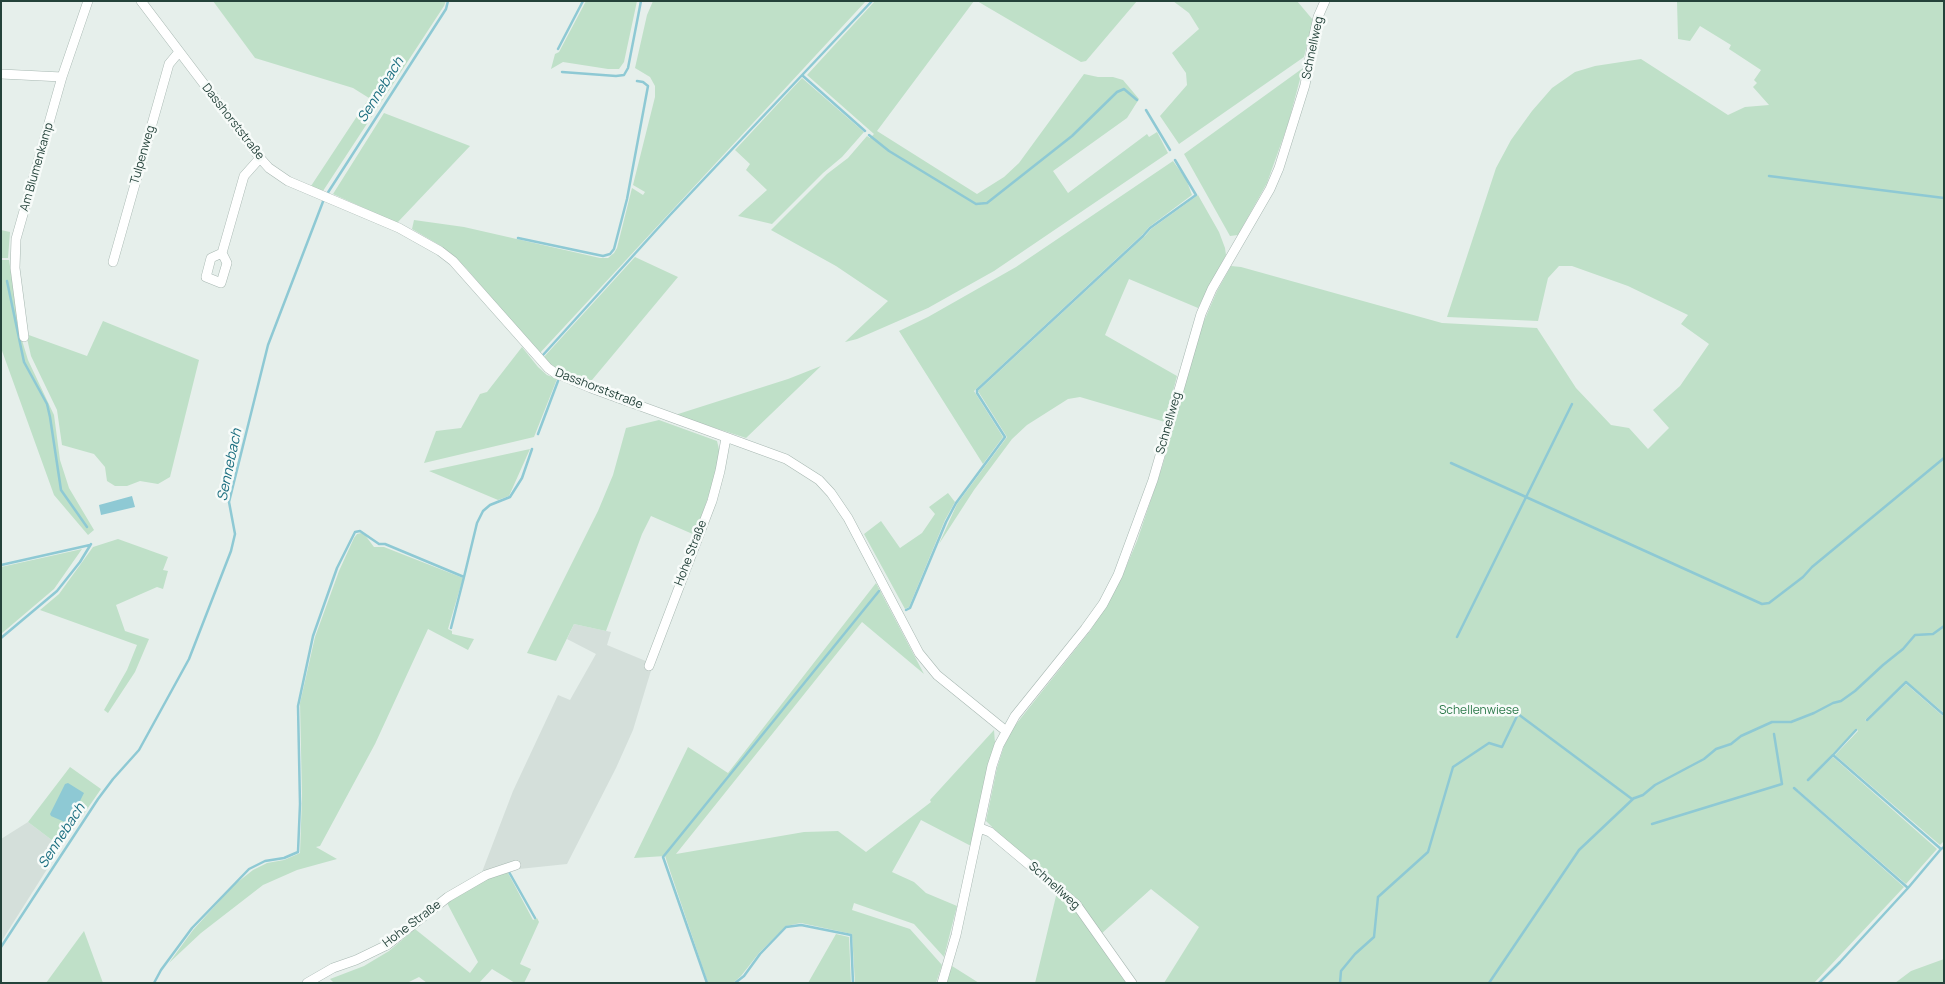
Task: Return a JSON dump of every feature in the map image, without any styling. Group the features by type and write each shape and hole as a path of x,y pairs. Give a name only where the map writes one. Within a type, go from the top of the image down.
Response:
{"street":[{"name":"Am Blumenkamp","path":"24,337 15,268 16,239 62,77 88,1"},
{"name":"Dasshorststraße","path":"141,1 260,158 278,176 399,228 440,251 454,261 538,359 555,373 786,459 807,471 832,493 848,518 919,653 937,675 1006,731"},
{"name":"Schnellweg","path":"942,983 956,935 992,766 1006,731 1015,716 1085,629 1103,604 1118,575 1153,480 1201,314 1212,290 1270,189 1279,168 1305,85 1318,17 1325,1"},
{"name":"Tulpenweg","path":"113,262 169,64 179,52"},
{"path":"1,74 62,77"},
{"path":"222,253 244,176 260,158"},
{"name":"Hohe Straße","path":"649,666 712,501 726,438"},
{"name":"Schnellweg","path":"980,828 990,832 1076,904 1132,983"},
{"name":"Hohe Straße","path":"307,983 333,968 387,945 448,897 486,875 516,865"}],"shaded area":[{"path":"574,624 611,632 607,645 653,664 633,730 616,768 567,864 519,869 519,860 482,872 513,791 558,695 570,700 596,654 567,639"},
{"path":"28,822 61,847 1,942 1,839"}],"green space":[{"path":"213,1 446,1 323,191 311,186 369,98 353,88 255,58"},
{"path":"586,1 637,1 624,62 619,69 563,62 551,69 555,54 559,52"},
{"path":"653,1 866,1 539,354 466,268 441,246 412,229 414,220 464,227 600,258 608,258 614,253 617,248 632,188 643,195 645,192 633,185 655,97 655,86 650,77 635,68 647,15"},
{"path":"875,1 974,1 877,131 977,194 1004,177 1019,163 1084,74 1123,80 1139,99 1127,118 1053,171 1068,193 1147,134 1149,137 1157,132 1168,153 994,271 928,308 857,339 845,342 888,301 836,266 771,230 827,174 848,158 867,136 870,138 874,134 807,75"},
{"path":"977,1 1137,1 1086,61 1081,62"},
{"path":"1173,1 1297,1 1313,20 1304,57 1179,144 1160,116 1187,85 1186,73 1172,53 1199,29 1189,13"},
{"name":"Schellenwiese","path":"1677,1 1944,1 1944,713 1906,681 1865,720 1867,721 1906,684 1944,717 1944,841 1940,845 1835,755 1858,731 1857,729 1807,780 1833,757 1937,849 1906,884 1798,790 1796,791 1904,887 1814,983 1164,983 1199,927 1151,889 1101,934 986,821 997,768 1004,746 1013,728 1090,631 1121,579 1137,541 1163,464 1198,335 1217,291 1231,266 1241,267 1442,323 1537,328 1576,388 1611,425 1629,428 1648,449 1669,428 1653,410 1680,386 1709,344 1681,324 1688,315 1628,286 1572,266 1559,266 1548,278 1538,321 1447,317 1496,168 1511,140 1532,111 1552,88 1575,72 1595,66 1641,59 1728,115 1745,107 1769,105 1753,87 1757,83 1754,80 1761,70 1729,49 1731,45 1700,26 1690,41 1678,39"},
{"path":"1303,68 1288,124 1267,183 1238,235 1230,236 1184,154"},
{"path":"802,78 864,132 842,157 823,173 772,224 738,216 767,190 746,170 750,164 735,150"},
{"path":"384,113 470,146 397,223 333,194"},
{"path":"1173,161 1186,179 1192,195 1149,227 974,391 1003,437 983,464 899,331 928,317 1016,267"},
{"path":"1198,195 1219,232 1226,255 1198,308 1129,279 1105,335 1177,376 1165,422 1080,397 1068,399 1027,425 1012,439 974,490 939,544 957,504 1007,437 978,391 1151,229"},
{"path":"1,230 10,232 8,258 1,258"},
{"path":"635,257 678,277 592,380 563,372 551,365 543,358"},
{"path":"1,260 9,260 21,337 28,360 54,415 60,460 69,488 94,530 88,535 54,495 1,348"},
{"path":"103,321 199,360 170,477 158,484 140,481 127,486 115,486 107,481 105,467 94,454 62,445 57,410 31,356 26,334 87,356"},
{"path":"522,347 538,367 547,375 557,379 534,437 424,463 436,431 461,428 480,394 487,392"},
{"path":"821,366 746,438 675,415 788,379"},
{"path":"659,420 717,441 720,453 717,471 695,535 651,516 642,534 606,631 574,624 556,661 527,653 598,511 613,475 626,428"},
{"path":"530,449 509,496 498,500 429,471"},
{"path":"948,493 955,502 945,520 909,607 905,609 864,534 881,521 900,548 922,533 935,514 929,507"},
{"path":"357,534 365,535 374,547 384,547 463,578 448,629 452,631 452,634 474,639 468,650 428,629 375,744 320,846 316,847 337,859 297,870 263,885 201,933 169,963 193,930 234,885 253,870 267,863 284,860 300,853 302,797 300,703 315,637 339,571 354,538"},
{"path":"118,539 168,557 163,570 168,571 163,589 157,587 116,605 125,631 149,639 135,672 108,713 104,710 127,670 137,645 40,610 59,594 93,547"},
{"path":"82,549 54,589 1,634 1,567"},
{"path":"876,583 924,674 862,622 676,854 804,832 838,831 866,852 931,802 930,800 994,730 995,743 988,765 971,846 921,820 892,872 914,882 926,893 957,906 944,957 914,924 854,903 852,910 910,929 942,965 936,983 855,983 852,934 801,923 786,926 733,983 708,983 665,856 634,858 688,747 728,773"},
{"path":"70,767 101,789 61,847 28,822"},
{"path":"507,871 533,920 537,918 539,922 520,964 531,969 524,983 515,983 492,969 479,983 427,983 419,977 407,983 334,983 330,979 364,966 389,951 415,929 470,973 478,962 447,903 489,878"},
{"path":"1057,892 1073,906 1128,983 1035,983"},
{"path":"84,931 103,983 46,983"},
{"path":"836,934 849,937 851,983 808,983"},
{"path":"1944,959 1944,983 1895,983 1911,971"},
{"path":"952,966 979,983 946,983"}],"water":[{"path":"132,496 135,507 101,515 99,505"},
{"path":"68,783 84,793 69,823 67,823 50,814 65,784"}],"waterway":[{"name":"Sennebach","path":"327,194 446,9 448,1"},
{"path":"558,49 583,1"},
{"path":"562,72 624,75 628,68 641,1"},
{"path":"543,355 670,215 872,1"},
{"path":"803,76 865,131"},
{"path":"518,238 603,256 610,254 614,249 627,199 648,86 643,82 637,81"},
{"path":"869,135 889,151 976,204 987,203 1072,136 1117,92 1124,89 1137,100"},
{"path":"1146,110 1170,150"},
{"path":"906,610 910,608 946,522 956,503 1005,437 977,393 977,390 1150,228 1196,195 1175,160"},
{"path":"1769,176 1944,198"},
{"name":"Sennebach","path":"1,947 98,799 139,750 189,659 231,551 235,534 229,502 268,345 324,199"},
{"path":"7,281 24,362 47,404 61,490 87,527"},
{"path":"538,434 558,381"},
{"path":"1457,637 1572,404"},
{"path":"154,983 161,970 192,928 249,869 265,861 284,858 298,852 300,804 298,706 313,636 337,568 355,532 360,531 379,544 385,544 464,577 477,523 483,511 490,505 510,497 522,478 532,449"},
{"path":"1451,463 1762,604 1769,603 1803,577 1812,567 1944,458"},
{"path":"1,638 57,591 80,562 91,544"},
{"path":"1,565 90,545"},
{"path":"451,628 464,577"},
{"path":"707,983 663,857 879,591"},
{"path":"1340,983 1341,971 1355,954 1374,937 1378,897 1428,852 1453,767 1489,743 1502,747 1518,714 1632,799 1643,795 1655,785 1704,759 1716,749 1731,744 1741,736 1772,722 1791,722 1841,701 1903,649 1915,635 1933,634 1944,626"},
{"path":"1867,720 1906,682 1944,715"},
{"path":"1833,755 1856,730"},
{"path":"1652,824 1782,784 1774,734"},
{"path":"1808,780 1833,755 1941,849 1944,847"},
{"path":"1794,788 1908,888 1941,849"},
{"path":"1489,983 1579,850 1634,798"},
{"path":"509,872 535,918"},
{"path":"1819,983 1908,888"},
{"path":"735,983 744,976 760,954 786,927 801,925 851,935 853,983"}]}
